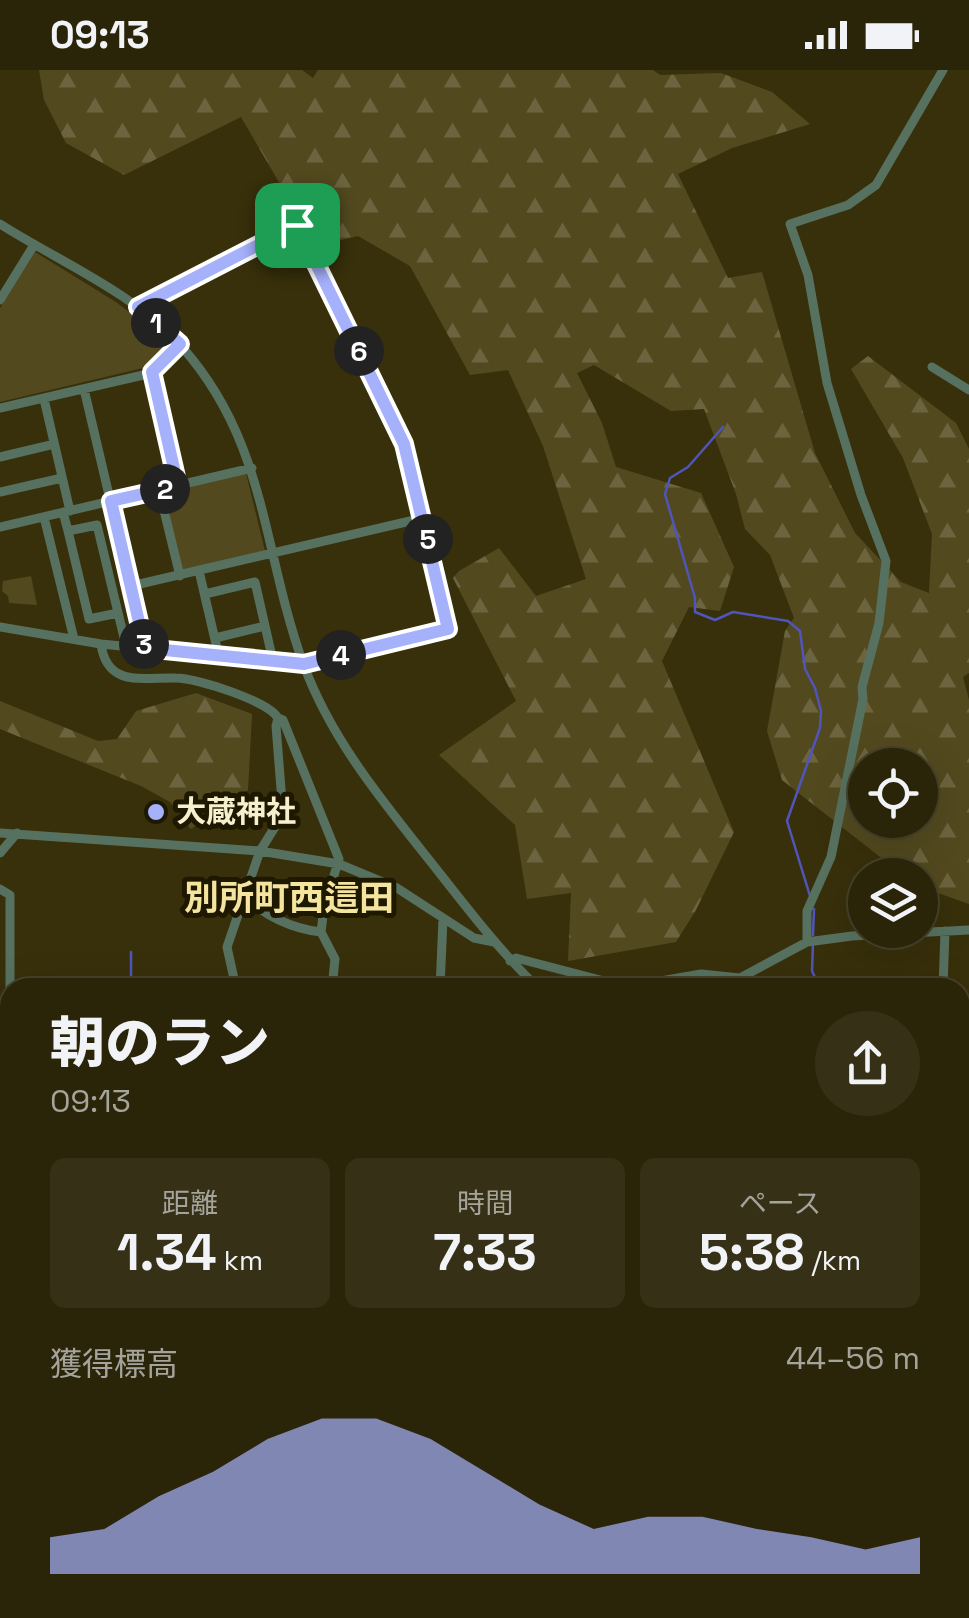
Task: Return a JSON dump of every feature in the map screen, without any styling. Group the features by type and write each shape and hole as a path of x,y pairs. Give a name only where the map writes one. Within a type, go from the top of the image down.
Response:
{"street":[{"path":"807,942 807,912 835,840 862,688 879,623 886,561 827,383 808,275 790,224 848,205 876,185 943,70"},
{"path":"0,224 138,307 180,344 221,398 252,468 304,664 344,746 370,785 494,942 528,978"},
{"path":"0,627 101,644 304,664 448,629 404,444 297,225 138,307"},
{"path":"0,300 34,246"},
{"path":"0,408 152,372 180,344"},
{"path":"932,367 969,390"},
{"path":"152,372 178,486"},
{"path":"84,390 145,648"},
{"path":"44,399 89,619 118,613"},
{"path":"0,457 54,444"},
{"path":"0,527 252,468"},
{"path":"0,492 62,478"},
{"path":"159,490 180,576"},
{"path":"44,517 74,639"},
{"path":"131,586 423,518"},
{"path":"68,530 97,525 126,646"},
{"path":"199,571 219,657"},
{"path":"204,594 255,582 273,661"},
{"path":"215,638 265,626"},
{"path":"101,644 103,662 114,671 150,680 196,680 264,704 283,720 339,864 324,908 321,932 335,958 333,978"},
{"path":"234,978 227,947 260,851 283,814 278,718"},
{"path":"0,833 260,851 339,864 397,888 474,938 494,942"},
{"path":"0,854 17,833"},
{"path":"0,889 10,896 10,978"},
{"path":"244,894 253,905 299,929 321,932"},
{"path":"441,978 444,920"},
{"path":"750,978 807,942 969,930"},
{"path":"943,978 944,932"},
{"path":"510,961 516,958 581,978"},
{"path":"685,978 701,974 719,978"}],"green space":[{"path":"39,70 302,70 313,78 318,70 721,73 772,92 810,124 732,148 678,174 728,278 762,272 815,453 855,533 901,582 929,593 932,534 903,458 851,369 868,356 956,423 969,449 969,673 963,677 969,700 969,904 938,893 938,858 881,858 856,838 938,838 938,748 848,748 848,832 782,780 767,731 785,631 794,618 770,555 745,529 704,409 671,411 594,365 577,373 602,423 616,467 701,493 734,567 720,611 689,607 662,661 734,832 676,942 568,961 571,893 527,899 515,825 439,755 516,701 453,578 499,548 536,596 586,579 543,446 508,370 470,375 410,266 358,236 316,246 241,117 124,175 66,143 44,100"},
{"path":"35,252 116,302 165,340 166,347 143,368 0,402 0,308"},
{"path":"246,473 265,551 182,570 162,493"},
{"path":"31,576 37,605 9,603 2,591 3,581"},
{"path":"196,693 252,714 248,790 191,829 170,802 141,786 0,729 0,701 98,741 117,739 136,711"}],"waterway":[{"path":"723,427 688,467 670,478 665,494 695,598 695,612 715,620 733,612 788,621 800,631 805,669 821,711 820,728 787,821 810,896"},
{"path":"813,935 814,909"},
{"path":"813,943 815,978"},
{"path":"131,952 131,978"}],"place":[{"name":"大蔵神社","path":"156,812"}],"district":[{"name":"別所町西這田","path":"289,898"}],"route":[{"path":"297,225 404,444 448,629 304,664 145,648 111,501 178,486 152,372 180,344 138,307 297,225"}]}
